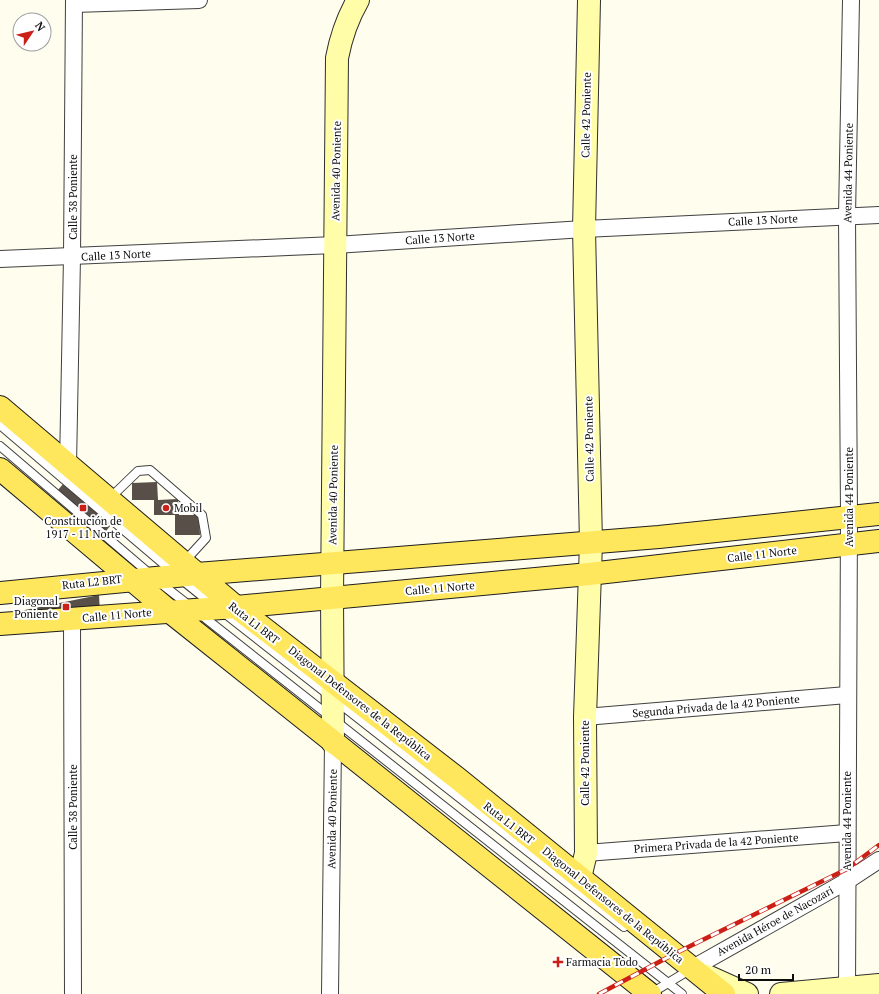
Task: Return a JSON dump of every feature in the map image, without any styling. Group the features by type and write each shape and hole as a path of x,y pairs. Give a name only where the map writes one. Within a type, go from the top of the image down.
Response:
{"main road":[{"name":"Avenida 40 Poniente","path":"333,743 332,564 337,58 341,37 348,17 358,0"},
{"name":"Calle 42 Poniente","path":"580,878 586,853 585,717 591,543 584,229 589,0"},
{"name":"Diagonal Defensores de la República","path":"0,407 108,500 167,578 169,611 333,743 653,992"},
{"name":"Diagonal Defensores de la República","path":"0,469 167,578 227,607 332,700 457,778 580,878 685,973 724,994"},
{"path":"0,593 591,543 879,514"},
{"name":"Calle 11 Norte","path":"0,624 195,610 589,574 879,541"},
{"path":"685,973 747,994"},
{"path":"781,994 847,991 879,985"}],"street":[{"path":"74,2 199,0"},
{"name":"Avenida 44 Poniente","path":"847,991 847,695 849,517 847,216 851,0"},
{"name":"Calle 38 Poniente","path":"68,466 72,257 74,2"},
{"name":"Calle 13 Norte","path":"0,259 335,245 584,229 879,215"},
{"name":"Calle 38 Poniente","path":"72,619 74,994"},
{"name":"Segunda Privada de la 42 Poniente","path":"585,717 847,695"},
{"name":"Avenida 40 Poniente","path":"330,994 333,743"},
{"name":"Primera Privada de la 42 Poniente","path":"586,853 847,833"},
{"name":"Avenida Héroe de Nacozari","path":"685,973 847,881 879,860"}],"lane":[{"name":"Ruta L1 BRT","path":"0,425 167,578 195,610 332,700 634,935"},
{"name":"Ruta L1 BRT","path":"0,446 167,578"},
{"path":"108,500 138,471 150,470 202,515 206,538 167,578"},
{"name":"Ruta L2 BRT","path":"79,594 167,578"},
{"name":"Ruta L1 BRT","path":"332,700 653,992 682,994"},
{"path":"653,992 685,973"}],"building":[{"name":"Mobil","path":"157,482 158,500 178,499 179,515 199,515 200,535 175,535 175,515 154,515 154,500 132,500 132,483"},
{"path":"64,483 112,524 105,532 57,491"},
{"path":"99,595 100,613 21,620 20,611"}],"railway":[{"path":"599,994 674,954 847,869 879,845"}],"place":[{"name":"Constitución de 1917 - 11 Norte","path":"83,508"},
{"name":"Mobil","path":"166,508"},
{"name":"Diagonal Poniente","path":"66,607"},
{"name":"Farmacia Todo","path":"558,962"}]}
